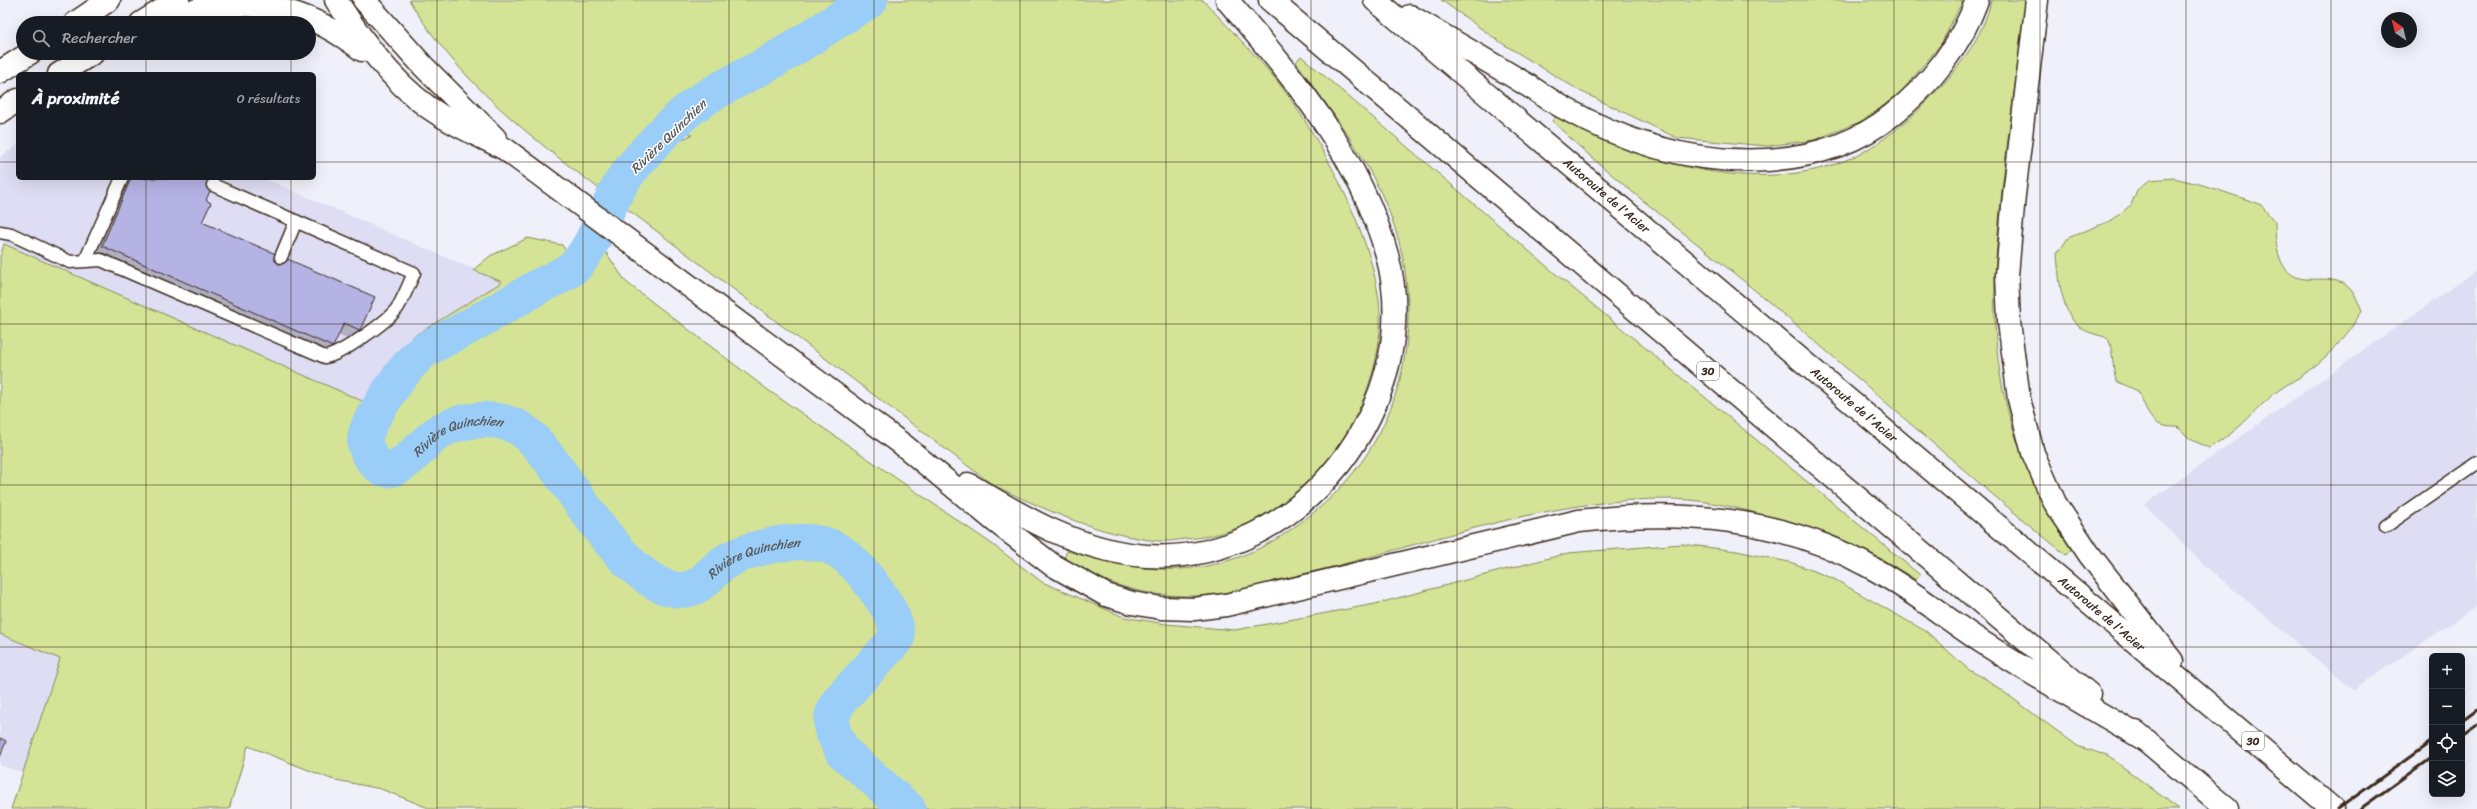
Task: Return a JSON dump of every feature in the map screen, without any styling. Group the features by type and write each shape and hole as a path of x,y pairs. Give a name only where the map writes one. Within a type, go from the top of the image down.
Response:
{"main road":[{"path":"85,16 109,0"},
{"path":"152,16 178,0"},
{"path":"336,0 362,40 391,72"},
{"path":"364,0 424,67 506,149 902,444 1010,533 1051,564 1081,583 1106,595 1161,608 1194,609 1239,603 1579,521 1629,515 1671,515 1753,524 1820,543 1873,568 1982,642 2146,741"},
{"path":"902,444 1017,513 1062,536 1092,547 1123,554 1148,556 1176,556 1209,551 1238,543 1265,530 1288,515 1310,496 1352,448 1368,420 1387,370 1394,310 1387,256 1369,206 1326,125 1283,65 1227,0"},
{"name":"30","path":"1270,0 2227,809"},
{"name":"Autoroute de l'Acier","path":"1375,0 2333,809"},
{"path":"1383,0 1563,108 1592,122 1648,145 1709,159 1740,161 1796,157 1827,150 1854,139 1878,126 1900,109 1942,64 1957,43 1977,0"},
{"path":"2038,0 2014,195 2007,275 2012,352 2024,423 2043,480 2056,503 2089,554 2197,694"},
{"path":"183,16 207,7 237,1 279,4 300,10 312,16"},
{"path":"316,18 325,22 391,72 439,115 506,149"},
{"path":"0,72 19,60"},
{"path":"62,72 82,60"},
{"path":"0,112 16,101"}],"lane":[{"path":"85,261 121,180"},
{"path":"0,232 11,234 70,262 101,260 324,357 332,356 392,315 414,273 213,185"},
{"path":"281,256 296,221"},
{"path":"2386,526 2477,463"}],"shaded area":[{"path":"16,146 16,180 268,180 503,282 414,336 367,403 4,244 0,234 0,157"},
{"path":"2477,270 2477,606 2353,690 2203,564 2144,505"},
{"path":"0,634 60,659 23,773 0,765"}],"green space":[{"path":"409,0 1203,0 1265,66 1290,99 1326,156 1356,220 1368,252 1376,283 1380,311 1379,340 1374,369 1364,398 1334,451 1315,475 1293,495 1270,512 1240,527 1218,534 1196,538 1158,541 1115,533 1053,512 993,485 622,205 639,170 677,141 692,135 667,124 652,136 605,193 550,151 497,106 449,56 428,29"},
{"path":"1441,0 1963,0 1941,44 1902,91 1865,120 1814,140 1767,146 1677,138 1580,91 1500,42"},
{"path":"1991,0 2027,0 2002,189 1998,235 1995,281 1995,327 2000,373 2010,420 2026,465 2058,529 2071,549 2066,555 1991,493 1743,280 1632,192 1552,121 1557,115 1641,154 1680,165 1709,171 1738,175 1767,175 1796,173 1824,167 1851,158 1876,144 1897,129 1939,89 1967,54 1975,41 1982,27"},
{"path":"1301,56 1557,275 1920,575 1916,580 1882,559 1840,538 1826,533 1733,507 1674,499 1628,500 1582,505 1536,514 1491,524 1253,587 1209,595 1176,596 1142,592 1126,588 1094,575 1064,558 1067,551 1108,562 1136,567 1178,569 1209,566 1253,551 1280,537 1325,503 1352,474 1374,442 1391,408 1402,372 1407,334 1407,294 1402,254 1395,227 1385,201 1373,177 1344,130 1296,62"},
{"path":"2174,178 2203,185 2260,204 2275,222 2277,249 2284,266 2289,272 2296,277 2305,279 2328,279 2346,285 2352,291 2362,310 2343,339 2327,355 2300,377 2270,397 2230,435 2209,448 2190,439 2178,427 2168,427 2155,422 2148,413 2138,391 2116,381 2108,338 2079,327 2068,312 2060,283 2057,254 2068,238 2112,220 2131,205 2137,190 2150,180"},
{"path":"528,238 562,245 581,274 601,245 626,282 768,390 992,544 1042,582 1124,617 1166,624 1235,630 1375,604 1568,553 1682,544 1737,551 1793,563 1834,579 1927,632 1969,670 1986,679 2079,747 2107,755 2179,809 431,809 381,789 331,779 248,746 229,809 11,809 60,659 0,634 0,257 4,244 367,403 414,336 502,282 473,270 490,256"}],"building":[{"path":"130,180 215,180 206,200 211,203 202,222 375,297 360,330 344,323 333,347 102,246"},
{"path":"0,738 6,741 0,757"}],"waterway":[{"name":"Rivière Quinchien","path":"870,0 781,56 702,100 673,123 632,168 624,179 616,191 591,243 576,265 572,269 423,351 401,374 374,415 367,430 365,445 376,463 385,469 395,468 414,454 433,436 450,426 469,421 489,420 499,421 517,427 530,436 541,448 589,514 624,557 643,574 662,586 681,590 693,588 699,585 721,565 731,559 756,549 770,546 798,542 811,542 829,546 847,557 857,566 882,598 891,613 897,638 839,701 832,716 832,730 843,752 908,809"}],"railway":[{"path":"2465,718 2477,709"},
{"path":"2465,734 2477,725"},
{"path":"2338,809 2429,743"},
{"path":"2360,809 2429,759"}]}
